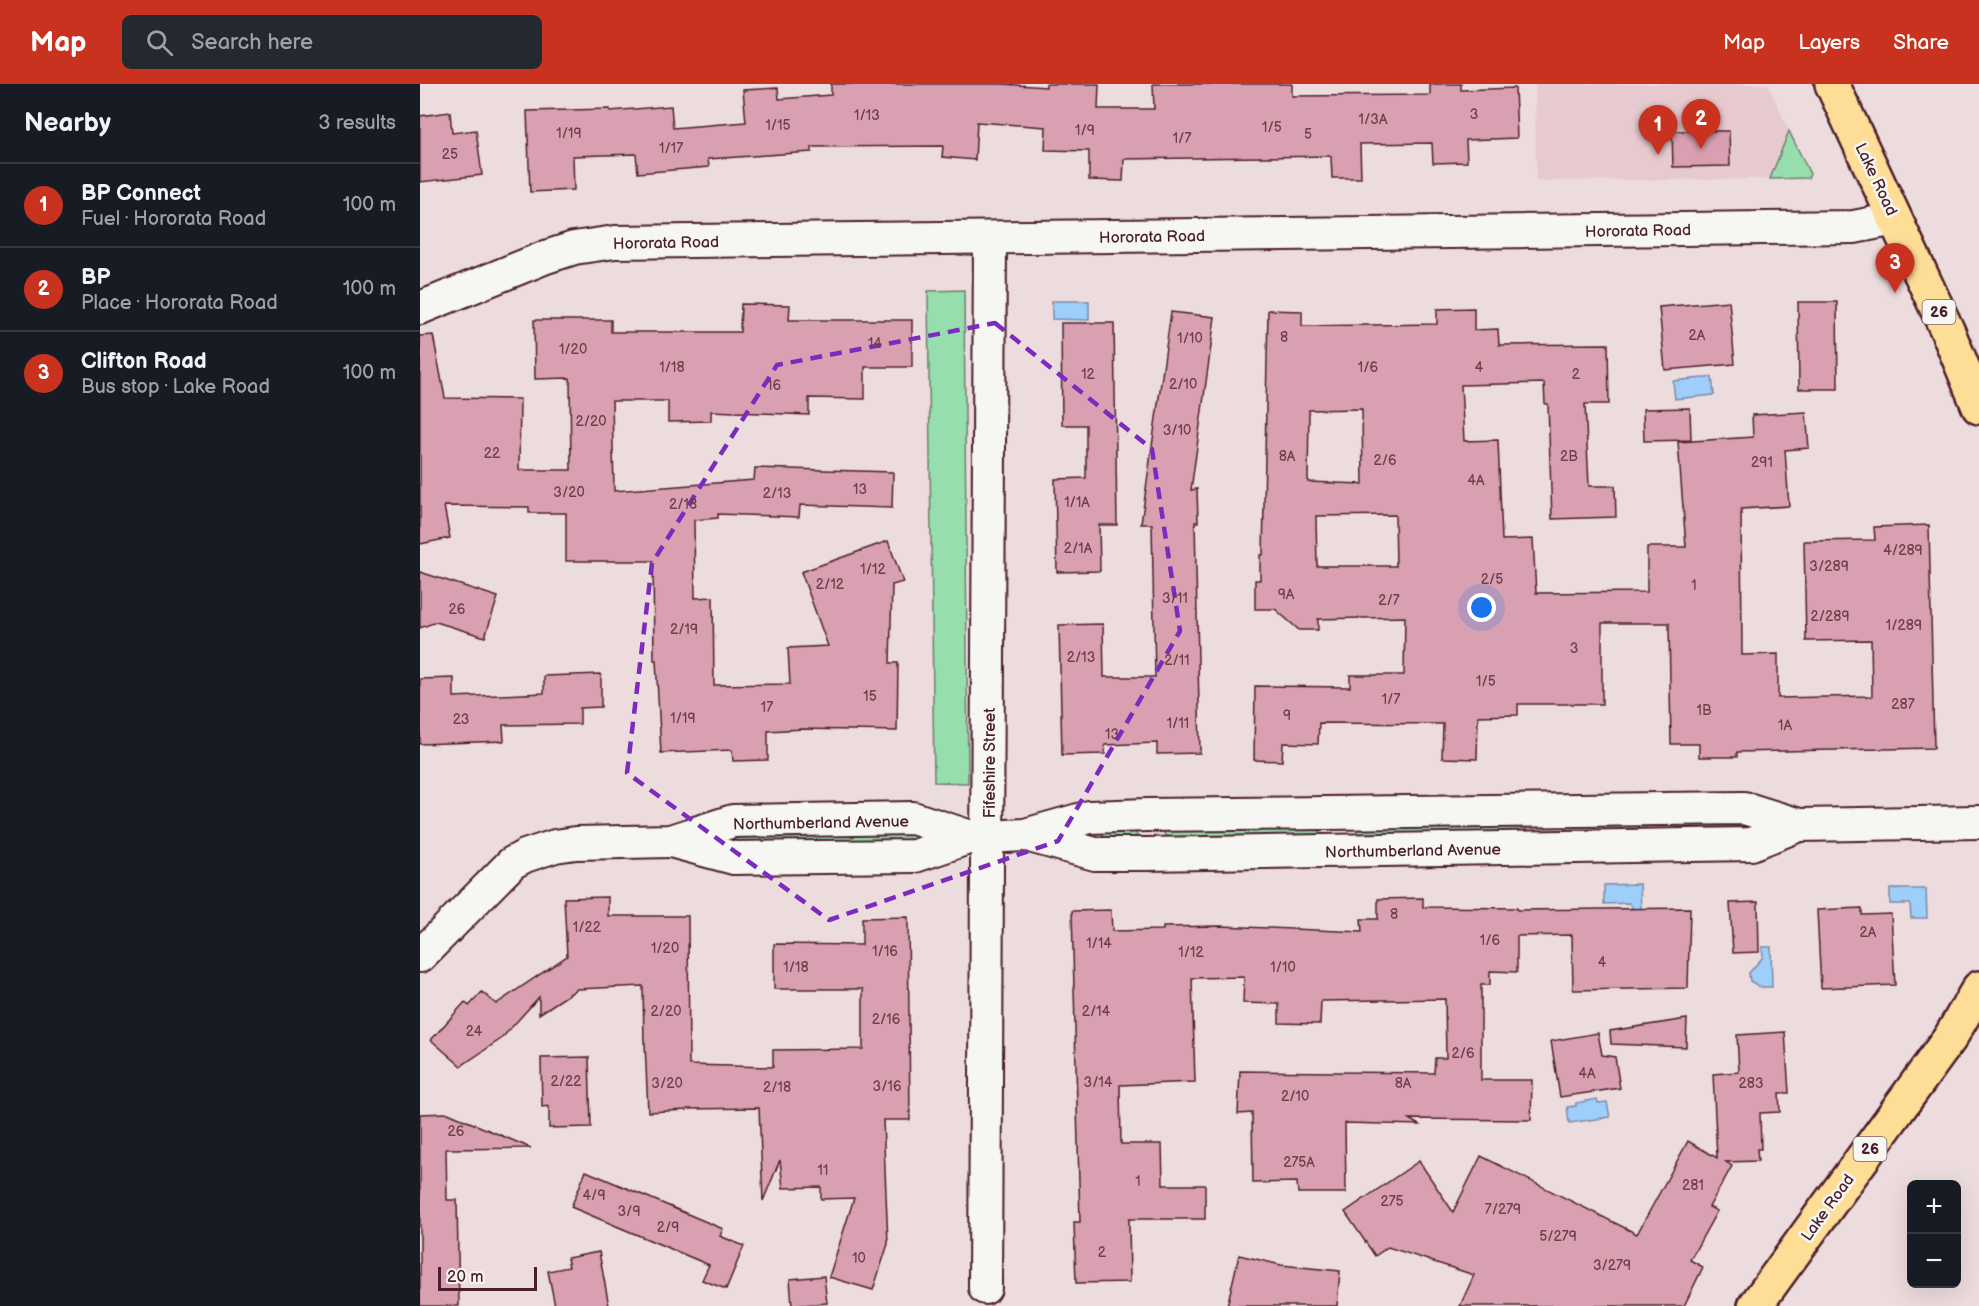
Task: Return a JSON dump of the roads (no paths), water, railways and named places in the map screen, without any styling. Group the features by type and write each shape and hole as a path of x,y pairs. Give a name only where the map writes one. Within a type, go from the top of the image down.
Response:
{"main road":[{"name":"Lake Road","path":"1832,84 1948,332 1979,407"},
{"name":"Lake Road","path":"1755,1306 1950,1038 1979,988"}],"street":[{"name":"Hororata Road","path":"420,308 555,254 574,248 615,242 1854,227 1895,219"},
{"name":"Fifeshire Street","path":"985,1288 979,837 990,238"},
{"name":"Northumberland Avenue","path":"420,956 498,876 512,863 525,856 555,846 576,843 671,841 734,821 913,818 979,837 1025,835 1089,817 1492,810 1744,808 1799,825 1979,822"}],"water":[{"path":"1052,301 1089,301 1089,320 1052,319"},
{"path":"1712,377 1714,395 1675,399 1673,381"},
{"path":"1640,884 1641,909 1634,910 1629,903 1604,904 1604,885"},
{"path":"1890,889 1926,889 1927,918 1911,918 1910,904 1890,904"},
{"path":"1762,947 1771,947 1772,987 1760,987 1750,981 1749,973 1763,957"},
{"path":"1597,1099 1598,1103 1607,1102 1610,1117 1569,1123 1567,1107"}],"place":[{"name":"BP","path":"1701,149"},
{"name":"BP Connect","path":"1658,155"},
{"name":"Clifton Road","path":"1895,293"}]}
